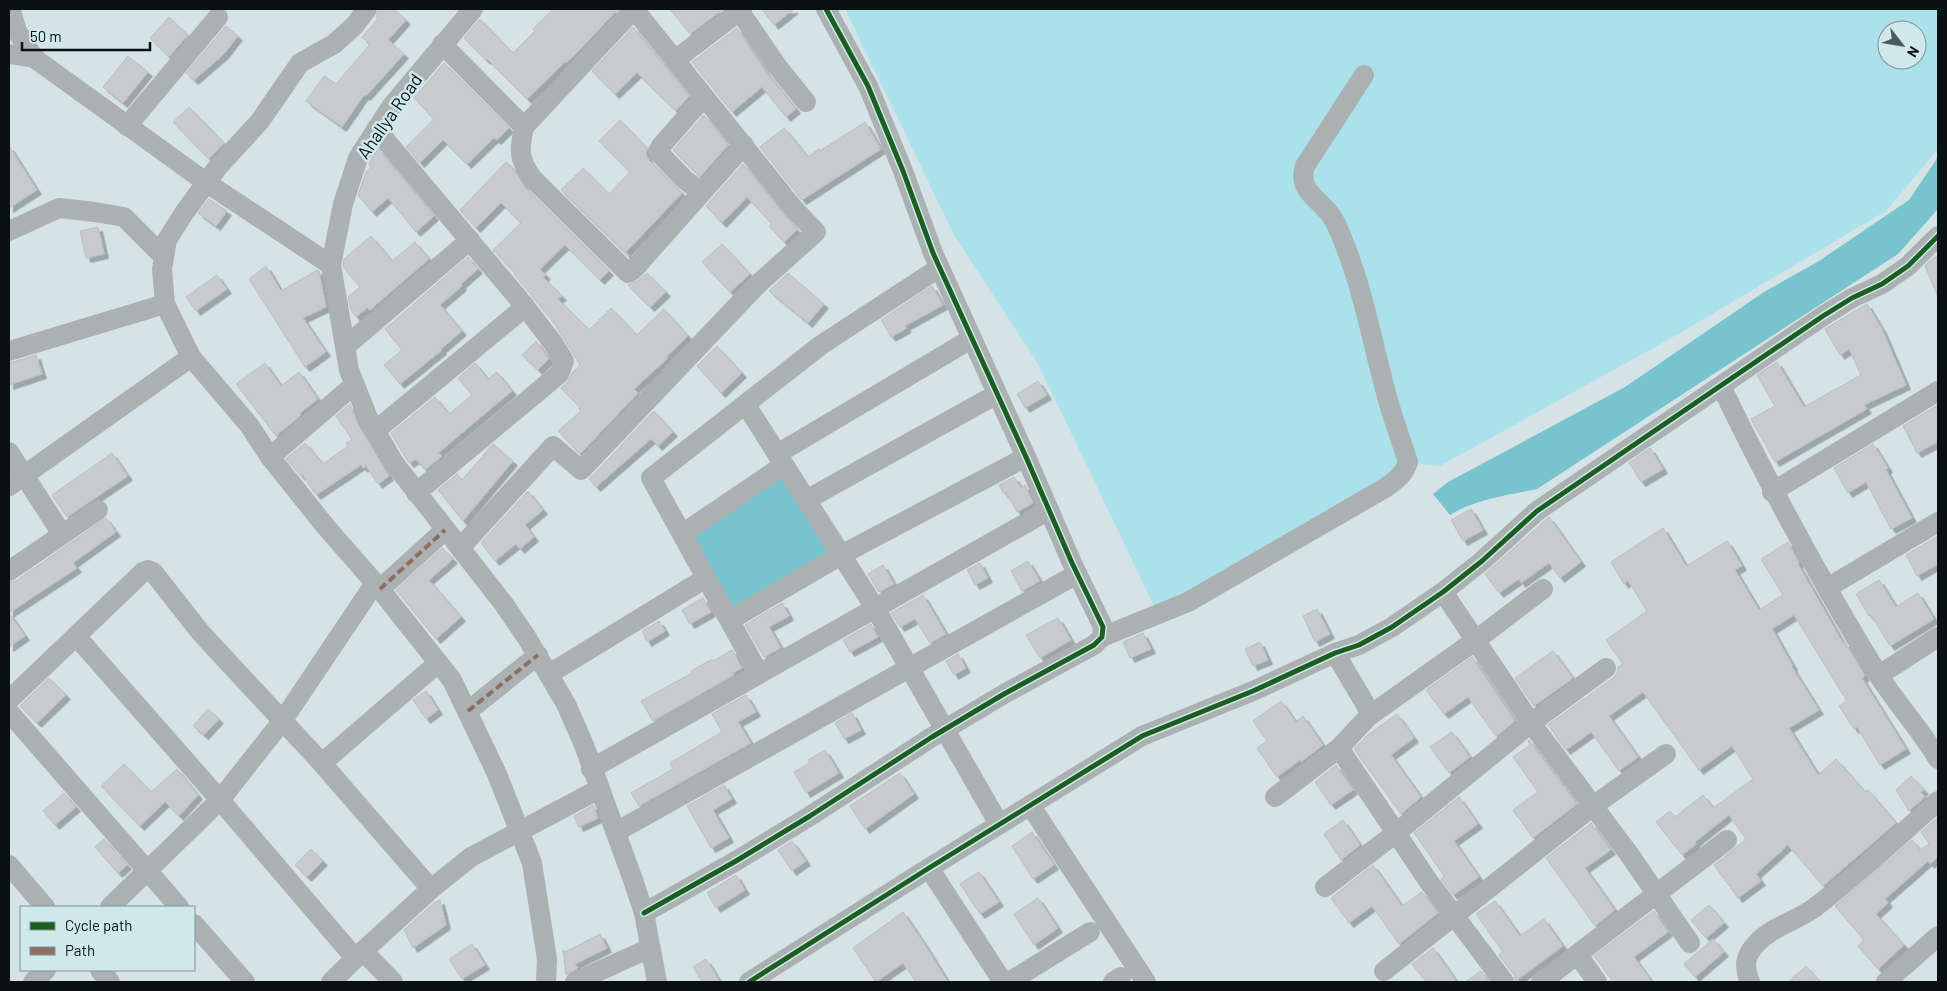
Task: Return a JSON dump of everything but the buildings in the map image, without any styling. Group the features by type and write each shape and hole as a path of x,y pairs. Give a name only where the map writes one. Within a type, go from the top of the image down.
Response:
{"street":[{"path":"367,9 354,26 334,44 300,64 260,121 217,168 184,213 167,240 162,269 165,304 190,357 249,425 270,457 452,680 497,774 532,863 547,959 546,982"},
{"name":"Ahallya Road","path":"473,9 391,107 358,158 343,204 331,266 349,370 376,431 394,463 502,603 538,655 566,704 584,745 644,913 657,982"},
{"path":"460,548 553,446 581,470 757,285 816,232 794,209 744,145 634,9 524,126 520,143 520,158 524,168 556,203 628,273 633,270 744,145"},
{"path":"675,60 740,9 777,66 806,102"},
{"path":"826,9 868,86 903,171 939,268 1026,457 1076,574 1103,627 1102,637"},
{"path":"12,14 17,31 34,58 207,183 331,266"},
{"path":"127,126 218,18"},
{"path":"442,44 524,126"},
{"path":"9,54 34,58"},
{"path":"644,913 753,851 945,730 1004,694 1094,645 1102,637 1188,602 1385,488 1397,480 1405,471 1408,462 1385,389 1361,293 1335,221 1325,206 1304,186 1302,176 1305,166 1364,75"},
{"path":"701,192 684,180 658,152 661,146 704,97"},
{"path":"376,129 526,307 564,360 559,374 416,493"},
{"path":"9,231 59,208 95,212 124,217 164,257"},
{"path":"749,982 1142,736 1253,691 1335,653 1359,645 1392,627 1443,592 1482,561 1537,511 1823,316 1852,298 1882,284 1908,266 1938,236"},
{"path":"346,346 470,240"},
{"path":"759,674 651,478 652,475 746,405 821,345 939,268"},
{"path":"9,351 165,304"},
{"path":"376,431 526,307"},
{"path":"682,534 781,460 971,339"},
{"path":"16,481 190,357"},
{"path":"270,457 354,385"},
{"path":"1720,386 1772,492 1827,588 1879,676 1938,759"},
{"path":"1772,492 1938,391"},
{"path":"806,500 997,394"},
{"path":"746,405 875,608 1000,824"},
{"path":"9,452 16,481 62,534"},
{"path":"730,620 842,555 1026,457"},
{"path":"9,571 98,510"},
{"path":"592,769 1049,510"},
{"path":"1827,588 1938,522"},
{"path":"111,906 220,800 283,720 377,586 445,530"},
{"path":"12,689 76,636 143,572 148,570 152,572 201,633 322,763 432,889"},
{"path":"616,832 1076,574"},
{"path":"549,674 706,578"},
{"path":"1275,797 1339,748 1369,716 1476,640 1543,589"},
{"path":"1443,592 1531,723 1657,894 1690,943"},
{"path":"76,636 359,954 394,982"},
{"path":"1879,676 1938,637"},
{"path":"1335,653 1367,707 1369,716"},
{"path":"468,711 538,655"},
{"path":"322,763 438,663"},
{"path":"1326,887 1396,833 1531,723 1606,668"},
{"path":"9,712 178,906"},
{"path":"1339,748 1454,916 1504,982"},
{"path":"1384,971 1593,806 1666,754"},
{"path":"331,982 359,954 471,857 599,789"},
{"path":"1750,982 1745,968 1748,955 1756,944 1771,932 1812,909 1938,801"},
{"path":"1030,805 1146,982"},
{"path":"1541,982 1727,840"},
{"path":"9,866 44,906"},
{"path":"929,868 1002,982"},
{"path":"195,925 245,982"},
{"path":"1009,982 1090,932"},
{"path":"1886,982 1938,936"},
{"path":"576,982 650,948"},
{"path":"1578,955 1597,982"},
{"path":"33,982 45,971"},
{"path":"101,971 110,982"}],"shaded area":[{"path":"845,9 1938,9 1938,149 1886,211 1682,332 1440,466 1412,463 1157,612 1038,364 954,235"},
{"path":"1938,157 1938,209 1898,254 1537,489 1481,501 1450,515 1433,494 1448,482 1625,387 1764,292 1819,261 1909,200"},
{"path":"782,473 826,543 828,554 732,608 694,538"}],"marked path":[{"path":"380,589 445,530"},
{"path":"468,711 538,655"}],"cycle path":[{"path":"644,913 736,861 810,816 932,737 1004,694 1094,645 1102,637 1103,627 1072,563 933,253 903,171 868,86 826,9"},
{"path":"749,982 1142,736 1253,691 1335,653 1359,645 1392,627 1443,592 1482,561 1537,511 1823,316 1852,298 1882,284 1908,266 1938,236"}]}
